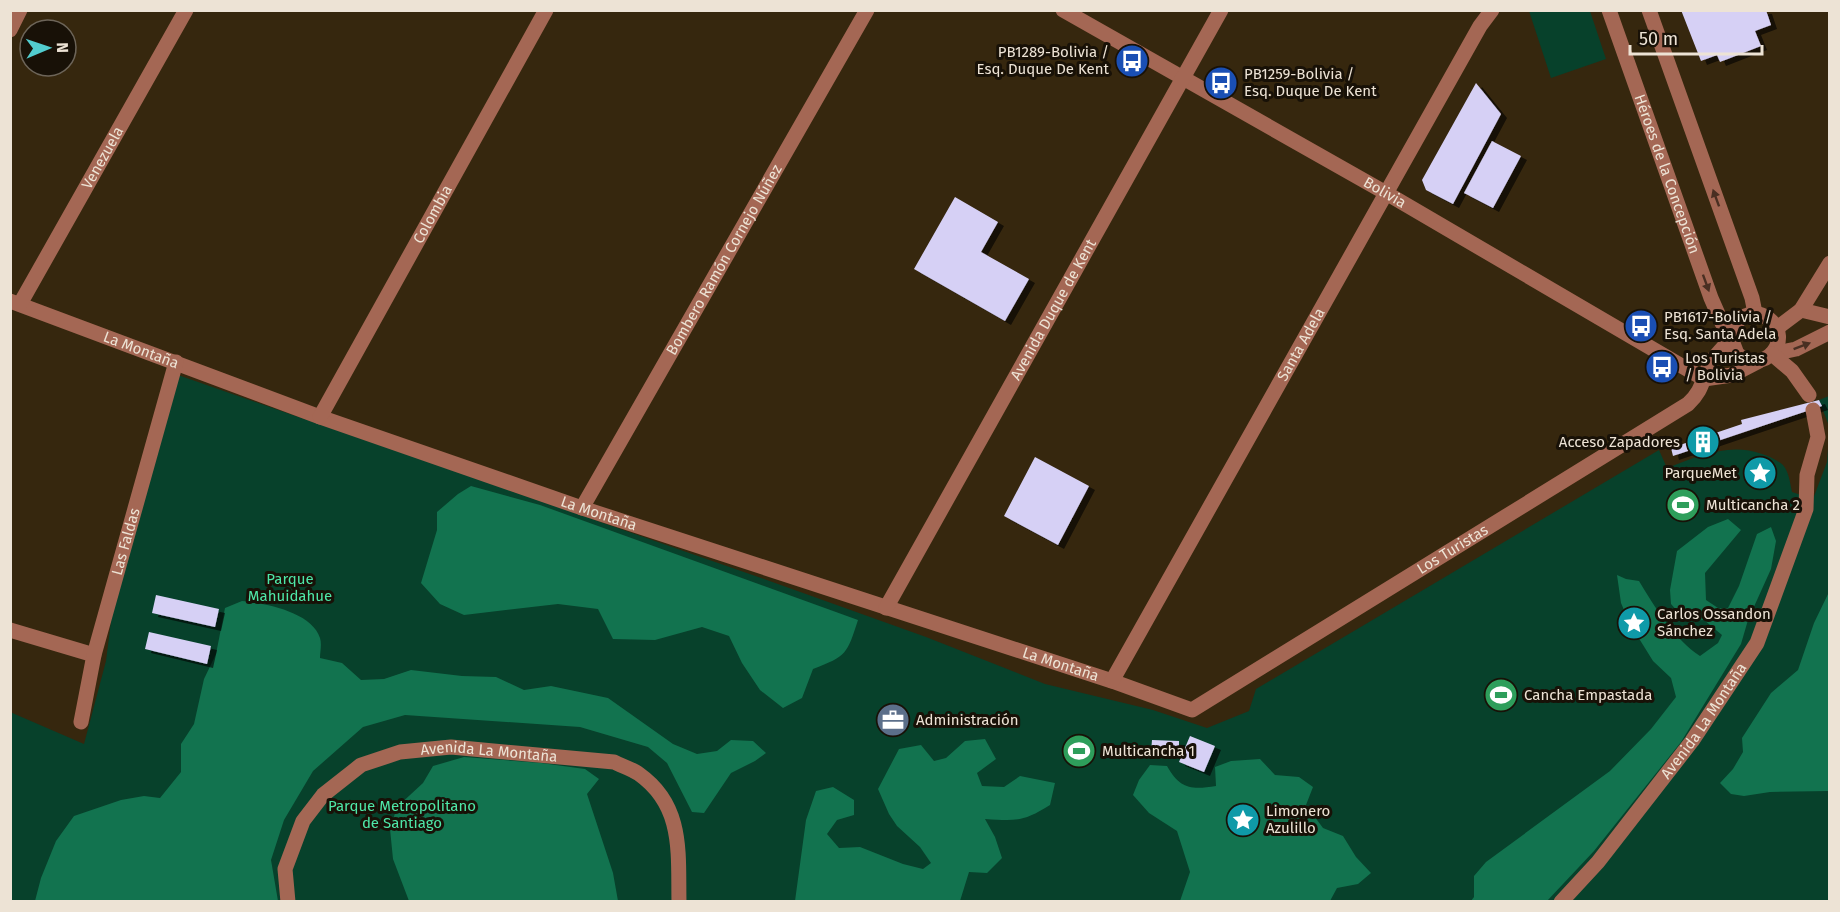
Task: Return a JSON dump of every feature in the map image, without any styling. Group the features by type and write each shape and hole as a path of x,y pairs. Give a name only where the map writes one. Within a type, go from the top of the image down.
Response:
{"street":[{"path":"10,30 20,10"},
{"name":"Venezuela","path":"15,302 186,10"},
{"name":"Colombia","path":"320,417 546,10"},
{"name":"Bombero Ramón Cornejo Núñez","path":"582,508 867,10"},
{"name":"Bolivia","path":"1063,10 1386,193 1704,380"},
{"name":"Avenida Duque de Kent","path":"886,608 1221,10"},
{"name":"Santa Adela","path":"1112,681 1474,36 1491,10"},
{"name":"Héroes de la Concepción","path":"1609,10 1712,298 1722,323 1731,335"},
{"path":"1648,10 1752,298 1755,314"},
{"path":"1777,328 1802,310 1830,263"},
{"name":"La Montaña","path":"15,302 320,417 582,508 1112,681 1192,710"},
{"path":"1802,310 1830,317"},
{"path":"1755,314 1766,316 1777,328 1778,345 1765,358 1742,357 1734,349 1731,335 1740,319 1755,314"},
{"path":"1704,380 1732,375 1765,358 1796,349 1830,332"},
{"name":"Los Turistas","path":"1192,710 1688,404 1701,390 1711,362 1731,335"},
{"name":"Avenida La Montaña","path":"1561,902 1598,862 1692,741 1756,643 1806,509 1807,475 1818,437 1811,402 1792,371 1765,358"},
{"name":"Las Faldas","path":"81,722 94,655 176,362"},
{"path":"10,630 94,655"},
{"name":"Avenida La Montaña","path":"288,902 285,869 303,821 323,795 361,765 400,752 451,747 614,762 639,774 661,794 675,823 679,902"}],"green space":[{"path":"1529,11 1590,11 1606,59 1551,78"},
{"name":"Parque Mahuidahue","path":"178,375 764,579 926,637 1045,684 1153,710 1207,728 1249,711 1256,689 1659,450 1667,468 1702,455 1726,450 1738,449 1765,455 1783,465 1788,474 1792,492 1813,499 1827,462 1829,436 1829,901 11,901 10,712 84,744 106,661 112,613"},
{"path":"1829,396 1829,426 1819,400"},
{"path":"471,486 540,505 858,620 851,640 839,657 813,669 802,698 783,708 760,690 742,663 729,636 702,627 655,640 613,639 598,609 558,604 464,615 440,604 421,583 437,530 437,512"},
{"path":"1728,519 1741,530 1705,573 1706,600 1718,608 1728,608 1739,586 1757,534 1771,527 1776,541 1771,569 1748,620 1741,644 1681,742 1594,851 1547,901 1471,901 1474,897 1474,876 1486,862 1610,771 1651,729 1676,697 1671,678 1653,661 1630,624 1621,603 1617,575 1639,581 1674,632 1700,656 1718,643 1722,635 1704,620 1686,621 1671,604 1670,590 1677,551 1708,527"},
{"path":"1829,592 1829,791 1770,792 1744,796 1731,794 1720,783 1733,769 1743,752 1742,738 1771,693 1798,670 1814,623"},
{"path":"242,601 275,607 298,615 315,629 320,638 320,658 342,663 361,680 384,679 411,670 496,677 524,690 551,686 608,698 673,744 697,754 717,751 731,740 753,741 766,753 731,773 704,813 692,812 667,763 648,747 580,727 405,715 363,727 313,771 284,820 271,860 278,901 35,901 41,878 56,841 74,816 121,800 144,796 160,798 181,772 181,744 194,724 204,679 216,654 225,608"},
{"path":"985,739 996,759 977,773 982,786 1004,787 1020,776 1055,783 1050,805 1033,815 1012,820 985,819 995,837 1002,858 987,873 969,872 960,901 795,901 806,820 816,791 833,787 854,800 854,815 837,820 827,834 839,848 860,847 903,864 923,869 931,863 920,847 897,826 878,789 899,749 921,745 934,761 946,758 965,741"},
{"name":"Parque Metropolitano de Santiago","path":"464,757 585,769 599,779 587,794 613,873 618,901 409,901 393,859 390,829 397,807 423,783 433,766"},
{"path":"1260,759 1275,775 1299,777 1313,787 1306,805 1323,828 1343,836 1356,857 1371,873 1358,884 1337,888 1330,901 1180,901 1190,872 1177,831 1149,813 1133,795 1139,780 1150,765 1167,766 1177,779 1187,786 1200,788 1216,786 1215,767 1231,761"}],"building":[{"path":"1681,10 1766,10 1771,25 1755,31 1761,46 1720,62 1717,55 1701,61"},
{"path":"1476,83 1501,114 1453,204 1426,190 1422,180"},
{"path":"1492,141 1521,156 1493,208 1464,193"},
{"path":"955,197 998,222 981,252 1029,279 1005,321 914,269"},
{"path":"1819,400 1822,406 1673,456 1671,448 1742,424 1741,420"},
{"path":"1035,457 1089,486 1058,545 1004,516"},
{"path":"156,595 219,609 215,627 152,613"},
{"path":"149,632 211,646 207,664 145,649"},
{"path":"1190,736 1215,746 1204,772 1179,762"},
{"path":"1152,740 1179,741 1179,752 1151,752"}],"place":[{"name":"PB1289-Bolivia / Esq. Duque De Kent","path":"1132,61"},
{"name":"PB1259-Bolivia / Esq. Duque De Kent","path":"1221,83"},
{"name":"PB1617-Bolivia / Esq. Santa Adela","path":"1641,326"},
{"name":"Los Turistas / Bolivia","path":"1662,367"},
{"name":"Acceso Zapadores","path":"1703,442"},
{"name":"ParqueMet","path":"1760,473"},
{"name":"Multicancha 2","path":"1683,505"},
{"name":"Carlos Ossandon Sánchez","path":"1634,623"},
{"name":"Cancha Empastada","path":"1501,695"},
{"name":"Administración","path":"893,720"},
{"name":"Multicancha 1","path":"1079,751"},
{"name":"Limonero Azulillo","path":"1243,820"}]}
